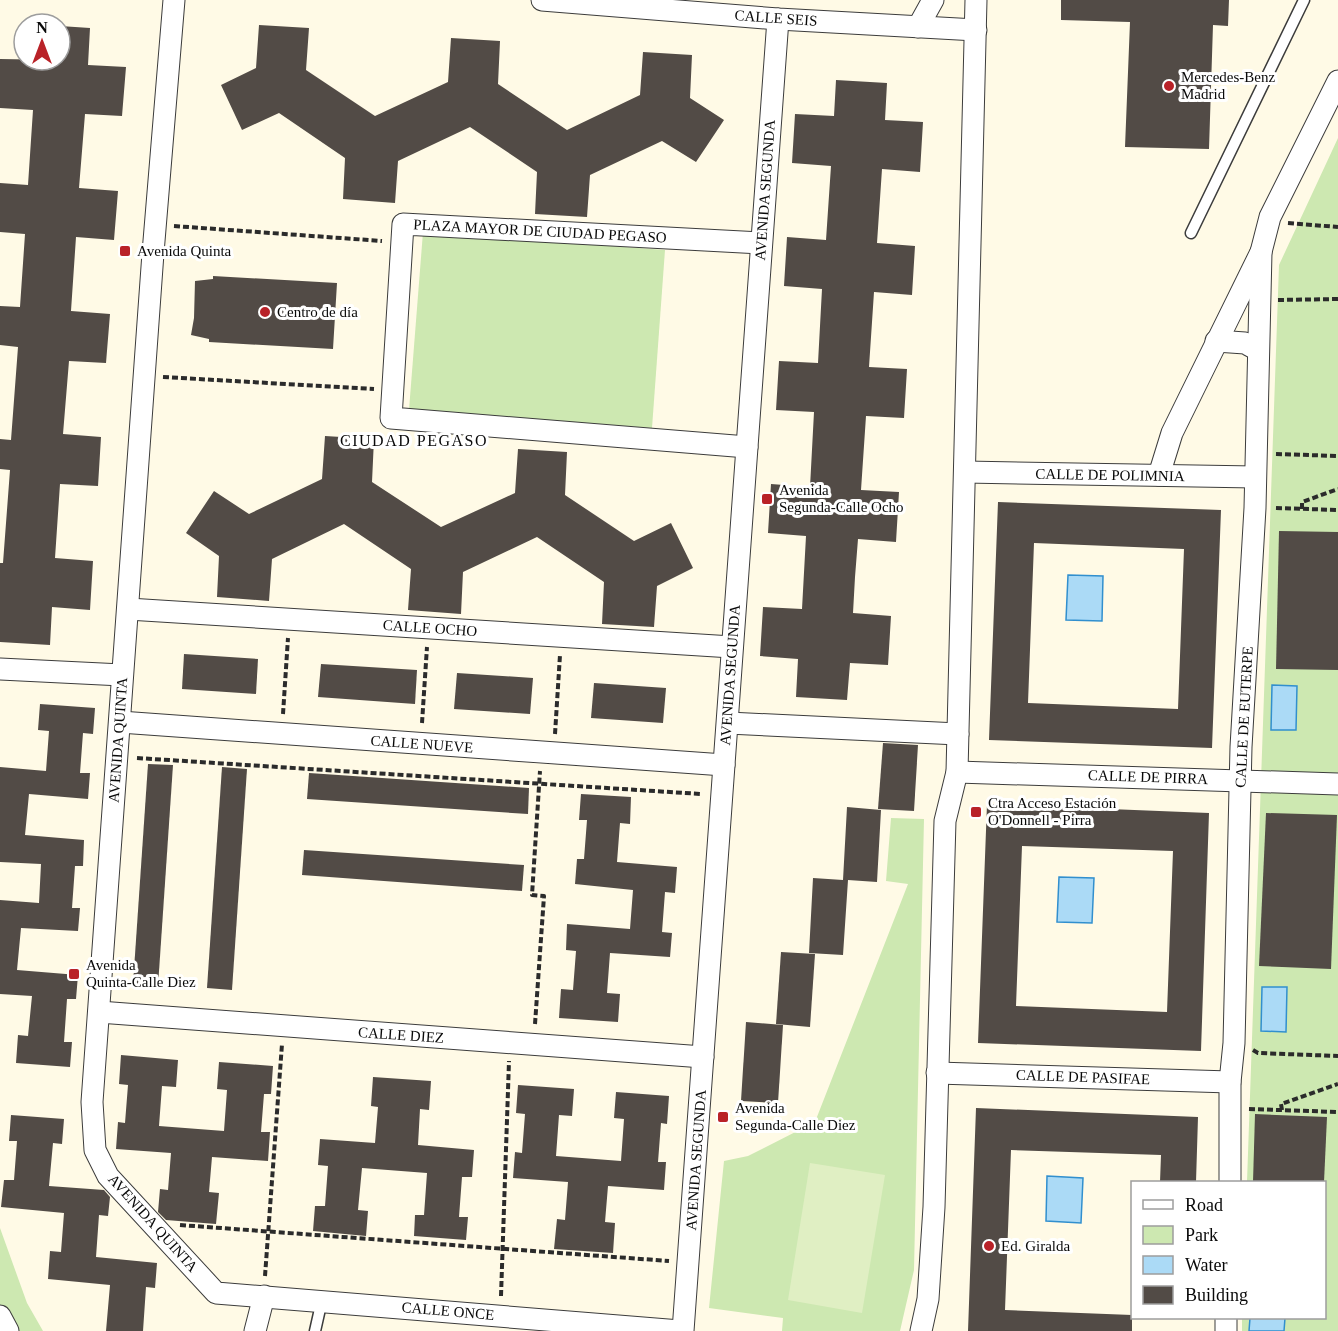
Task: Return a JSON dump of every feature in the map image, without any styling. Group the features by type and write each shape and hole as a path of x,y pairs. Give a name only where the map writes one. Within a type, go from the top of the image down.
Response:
{"street":[{"name":"AVENIDA QUINTA","path":"174,0 155,225 92,1102 95,1150 108,1176 216,1293"},
{"name":"CALLE SEIS","path":"542,0 617,3 778,19 976,30"},
{"path":"918,27 933,0"},
{"path":"921,1331 928,1299 934,1207 945,821 957,772 976,0"},
{"name":"AVENIDA SEGUNDA","path":"682,1331 778,19"},
{"name":"CALLE DE EUTERPE","path":"1230,1181 1232,1109 1230,1082 1234,1043 1241,779 1255,508 1261,252 1270,217 1338,81"},
{"name":"PLAZA MAYOR DE CIUDAD PEGASO","path":"747,447 391,418 403,224 761,243"},
{"name":"CALLE DE EUTERPE","path":"1159,475 1172,433 1261,252"},
{"path":"1216,341 1245,343 1258,350"},
{"name":"CALLE DE POLIMNIA","path":"964,472 1256,477"},
{"name":"CALLE OCHO","path":"128,609 732,647"},
{"path":"0,669 122,675"},
{"name":"CALLE NUEVE","path":"120,722 724,765"},
{"path":"728,723 958,734"},
{"name":"CALLE DE PIRRA","path":"957,772 1241,779 1338,784"},
{"name":"CALLE DIEZ","path":"99,1012 703,1057"},
{"name":"CALLE DE PASIFAE","path":"937,1073 1230,1082"},
{"name":"CALLE ONCE","path":"216,1293 682,1331"},
{"path":"255,1331 264,1296"},
{"path":"0,1316 8,1331"}],"lane":[{"path":"1191,233 1304,0"},
{"path":"315,1331 322,1300"}],"path":[{"path":"1287,223 1338,227"},
{"path":"155,225 402,243"},
{"path":"1259,300 1338,299"},
{"path":"144,376 393,391"},
{"path":"1256,454 1338,456"},
{"path":"1302,509 1302,502 1338,489"},
{"path":"1255,508 1338,510"},
{"path":"282,734 289,619"},
{"path":"420,744 428,628"},
{"path":"534,1045 544,896 532,895 539,784 548,752 562,636"},
{"path":"118,757 722,796"},
{"path":"264,1296 284,1026"},
{"path":"500,1315 510,1043"},
{"path":"1247,1045 1258,1053 1338,1056"},
{"path":"1281,1110 1281,1104 1338,1084"},
{"path":"1232,1109 1338,1112"},
{"path":"152,1222 688,1263"}],"green space":[{"path":"1338,138 1338,1331 1242,1331 1242,1319 1326,1319 1326,1181 1247,1181 1279,265"},
{"path":"423,232 665,250 652,428 409,410"},
{"path":"891,818 924,819 914,1270 900,1331 782,1331 783,1318 709,1308 724,1161 748,1156 815,1122 908,884 886,881"},
{"path":"810,1163 885,1175 862,1313 788,1300"},
{"path":"0,1228 27,1303 43,1331 0,1331"}],"water":[{"path":"1068,575 1103,576 1102,621 1066,620"},
{"path":"1272,685 1297,686 1296,730 1271,730"},
{"path":"1059,877 1094,878 1092,923 1057,922"},
{"path":"1262,987 1287,987 1286,1032 1261,1031"},
{"path":"1047,1176 1083,1178 1081,1223 1046,1221"},
{"path":"1250,1319 1285,1319 1284,1331 1249,1331"}],"building":[{"name":"Mercedes-Benz Madrid","path":"1061,0 1229,0 1228,26 1213,25 1209,149 1125,147 1130,22 1061,20"},
{"path":"259,25 309,28 306,70 375,116 448,82 451,38 500,41 498,84 567,130 640,95 643,52 692,55 690,98 724,120 696,162 662,141 590,175 587,217 535,214 537,172 470,127 398,161 395,203 343,199 345,158 279,113 242,130 221,85 256,68"},
{"path":"72,27 90,28 88,65 126,67 122,116 85,114 79,188 118,191 114,240 76,237 71,311 110,314 106,363 69,361 63,434 101,437 98,486 60,484 55,558 93,561 90,610 52,607 50,645 0,642 0,563 3,563 10,470 0,469 0,439 11,440 18,347 0,345 0,306 20,307 25,234 0,232 0,183 28,185 33,110 0,108 0,59 12,59 12,72 72,72"},
{"path":"836,80 887,83 885,120 923,122 920,172 882,169 877,243 915,246 912,295 874,292 869,367 907,369 904,418 866,416 861,490 899,492 896,542 858,539 855,577 853,613 891,616 888,665 850,663 847,700 796,697 798,659 760,656 763,607 802,609 806,536 768,533 771,484 810,487 814,412 776,410 779,361 818,363 822,289 784,286 787,237 826,240 831,166 792,163 795,114 834,116"},
{"name":"Centro de día","path":"213,276 337,283 333,349 209,342 209,339 191,335 195,281 213,279"},
{"path":"325,436 374,439 372,482 441,527 515,493 518,449 567,452 565,495 634,541 671,523 693,568 657,586 654,627 602,624 604,582 537,537 463,572 461,614 408,610 411,569 344,524 272,559 269,601 217,597 219,556 186,533 214,491 249,514 322,479"},
{"path":"998,502 1221,510 1212,748 989,740","holes":["1034,543 1184,549 1178,709 1028,703"]},
{"path":"1279,531 1338,532 1338,670 1276,669"},
{"path":"184,654 258,659 256,694 182,689"},
{"path":"321,664 417,670 415,704 318,697"},
{"path":"457,673 533,678 530,714 454,709"},
{"path":"594,683 666,688 663,723 591,718"},
{"path":"40,704 95,708 93,734 83,733 80,773 90,773 88,799 29,794 25,835 84,840 83,866 75,866 72,908 80,908 78,931 21,928 17,970 78,975 76,999 67,999 64,1042 72,1042 70,1067 16,1063 18,1035 28,1036 32,996 0,994 0,900 39,903 41,864 0,862 0,767 46,771 49,731 38,730"},
{"path":"883,743 918,745 914,811 878,809"},
{"path":"148,764 173,765 158,986 133,984"},
{"path":"222,767 247,769 232,990 207,988"},
{"path":"309,773 529,788 528,814 307,799"},
{"path":"581,794 631,797 630,824 620,823 617,862 677,867 675,893 665,892 662,932 672,933 670,957 610,953 607,993 620,994 618,1022 559,1018 561,989 573,990 576,951 566,950 567,924 630,929 633,890 575,884 577,859 584,859 587,820 579,820"},
{"path":"987,804 1209,813 1201,1051 978,1043","holes":["1022,846 1173,851 1167,1012 1016,1006"]},
{"path":"847,807 881,810 877,882 848,880 843,955 809,953 813,878 843,880"},
{"path":"1266,813 1337,815 1331,969 1259,966"},
{"path":"304,850 524,865 522,891 302,875"},
{"path":"781,952 815,954 810,1027 776,1024"},
{"path":"746,1022 783,1025 778,1103 741,1101"},
{"path":"121,1055 178,1060 176,1087 162,1086 159,1126 224,1131 227,1090 217,1089 219,1062 273,1066 271,1094 264,1094 261,1132 270,1132 268,1161 212,1157 209,1192 219,1193 216,1224 166,1220 158,1212 160,1189 168,1190 171,1153 116,1149 118,1122 125,1123 128,1085 119,1084"},
{"path":"373,1077 431,1081 429,1110 420,1109 418,1145 474,1150 472,1177 462,1177 459,1217 468,1217 466,1240 414,1236 415,1215 424,1215 427,1173 362,1168 358,1210 368,1211 366,1236 313,1231 315,1206 325,1206 328,1166 318,1165 320,1139 375,1143 378,1107 371,1106"},
{"path":"518,1085 574,1089 572,1116 559,1115 556,1156 621,1161 624,1119 614,1118 616,1092 669,1096 667,1124 661,1123 658,1162 666,1162 664,1190 608,1186 605,1222 615,1223 613,1253 554,1249 557,1219 565,1220 568,1182 513,1178 515,1152 522,1153 525,1114 516,1113"},
{"name":"Ed. Giralda","path":"976,1108 1198,1117 1196,1181 1160,1181 1161,1155 1011,1150 1005,1310 1131,1315 1132,1331 968,1331"},
{"path":"1255,1114 1327,1117 1324,1181 1253,1181"},
{"path":"11,1115 64,1119 62,1144 53,1143 49,1186 104,1190 110,1197 108,1216 99,1215 96,1257 157,1263 155,1288 146,1287 143,1331 106,1331 110,1285 48,1279 50,1251 61,1252 64,1213 1,1207 4,1180 14,1180 17,1141 9,1141"}],"place":[{"name":"Mercedes-Benz Madrid","path":"1169,86"},
{"name":"Avenida Quinta","path":"125,251"},
{"name":"Centro de día","path":"265,312"},
{"name":"Avenida Segunda-Calle Ocho","path":"767,499"},
{"name":"Ctra Acceso Estación O'Donnell - Pirra","path":"976,812"},
{"name":"Avenida Quinta-Calle Diez","path":"74,974"},
{"name":"Avenida Segunda-Calle Diez","path":"723,1117"},
{"name":"Ed. Giralda","path":"989,1246"}],"district":[{"name":"CIUDAD PEGASO","path":"414,440"}]}
